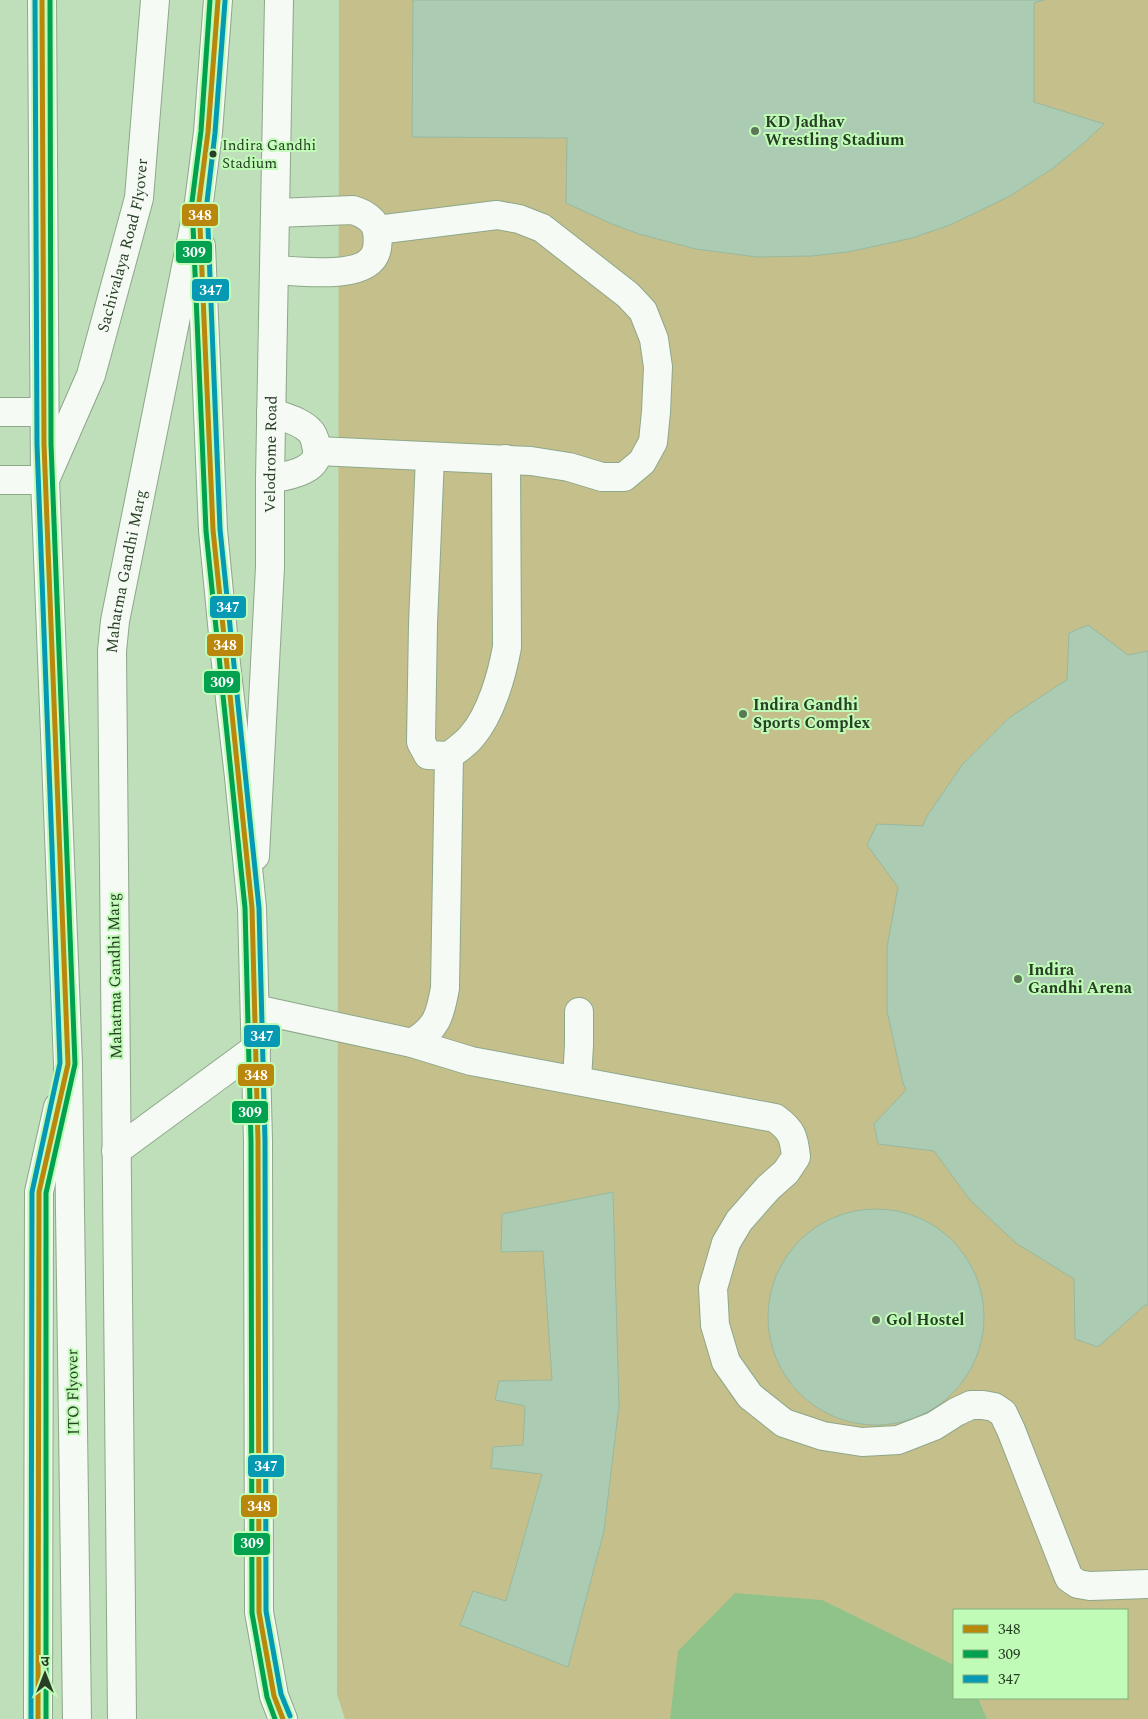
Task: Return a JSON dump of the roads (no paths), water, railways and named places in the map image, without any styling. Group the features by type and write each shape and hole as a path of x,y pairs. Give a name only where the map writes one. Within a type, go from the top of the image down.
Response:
{"main road":[{"path":"38,1719 39,1192 68,1064 45,480 42,0"},
{"name":"Sachivalaya Road Flyover","path":"45,480 90,375 139,198 155,0"},
{"name":"Mahatma Gandhi Marg","path":"116,1151 112,651 117,612 199,202 208,132 218,0"},
{"name":"Velodrome Road","path":"252,908 270,567 279,0"},
{"path":"199,202 213,530 252,908 256,1009 259,1612 274,1696 283,1719"},
{"path":"274,270 324,272 358,269 367,263 376,252 377,230 365,214 353,210 276,213"},
{"path":"318,451 531,460 569,467 602,477 624,477 642,462 653,442 658,367 654,339 643,311 621,290 542,228 519,219 497,215 377,230"},
{"path":"0,412 44,412"},
{"path":"270,479 299,473 313,463 318,451 311,431 304,426 271,412"},
{"path":"430,457 423,624 421,742 428,755 449,756 472,736 488,711 503,666 507,646 506,459"},
{"path":"0,480 45,480"},
{"path":"412,1044 425,1036 437,1020 441,1011 444,988 449,756"},
{"path":"256,1009 412,1044 471,1061 775,1118 787,1126 795,1140 796,1157 786,1172 768,1188 739,1221 726,1243 713,1288 715,1325 726,1362 750,1396 784,1422 823,1436 862,1442 898,1440 934,1426 971,1405 994,1407 1003,1413 1011,1430 1069,1578 1078,1584 1090,1586 1148,1584"},
{"path":"441,1011 464,1053 471,1061"},
{"path":"577,1080 580,1045 579,1012"},
{"path":"122,1719 116,1151 256,1048"},
{"name":"ITO Flyover","path":"68,1064 77,1719"}],"place":[{"name":"KD Jadhav Wrestling Stadium","path":"755,131"},
{"name":"Indira Gandhi Stadium","path":"213,154"},
{"name":"Indira Gandhi Sports Complex","path":"743,714"},
{"name":"Indira Gandhi Arena","path":"1018,979"},
{"name":"Gol Hostel","path":"876,1320"}]}
